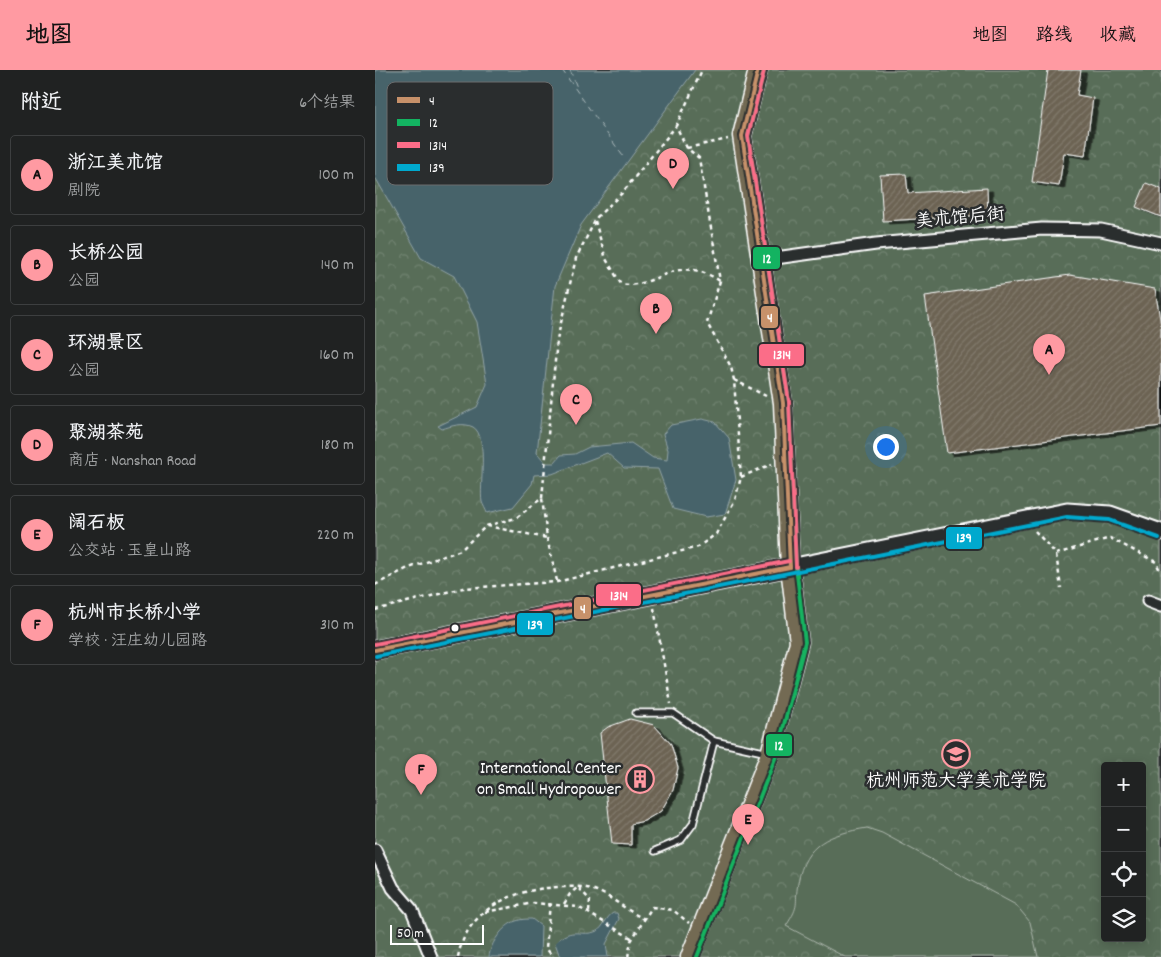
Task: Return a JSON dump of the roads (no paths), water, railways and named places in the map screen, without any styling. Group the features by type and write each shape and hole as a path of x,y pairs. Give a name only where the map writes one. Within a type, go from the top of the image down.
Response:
{"main road":[{"path":"690,957 770,754 799,642 790,567 783,403 742,136 758,70"},
{"path":"375,647 790,567"}],"street":[{"name":"美术馆后街","path":"761,260 876,244 1042,228 1101,230 1161,243"},
{"path":"790,567 1067,511 1110,514 1161,532"},
{"path":"1148,601 1161,606"},
{"path":"376,854 393,888 412,910 431,957"}],"lane":[{"path":"635,713 673,712 714,741 770,754"},
{"path":"655,852 681,840 693,824 714,741"}],"water":[{"path":"375,70 695,70 581,225 555,286 537,453 546,463 554,463 561,455 575,454 589,447 631,443 653,458 667,460 668,450 663,434 671,425 702,419 715,422 729,438 736,480 725,514 706,517 673,509 658,469 624,468 607,453 552,474 534,475 532,484 513,507 487,513 481,495 482,451 478,432 473,427 465,425 442,429 438,426 477,407 487,384 477,322 454,276 421,258 375,177"},
{"path":"613,913 617,913 619,919 606,944 608,957 560,957 555,943 561,938 572,933 592,933 597,931"},
{"path":"532,919 541,926 540,957 489,957 495,941 506,926 518,920"}],"place":[{"name":"聚湖茶苑","path":"673,189"},
{"name":"长桥公园","path":"656,334"},
{"name":"浙江美术馆","path":"1049,375"},
{"name":"环湖景区","path":"576,425"},
{"name":"杭州师范大学美术学院","path":"956,754"},
{"name":"International Center on Small Hydropower","path":"640,779"},
{"name":"杭州市长桥小学","path":"421,795"},
{"name":"阔石板","path":"748,845"}]}
